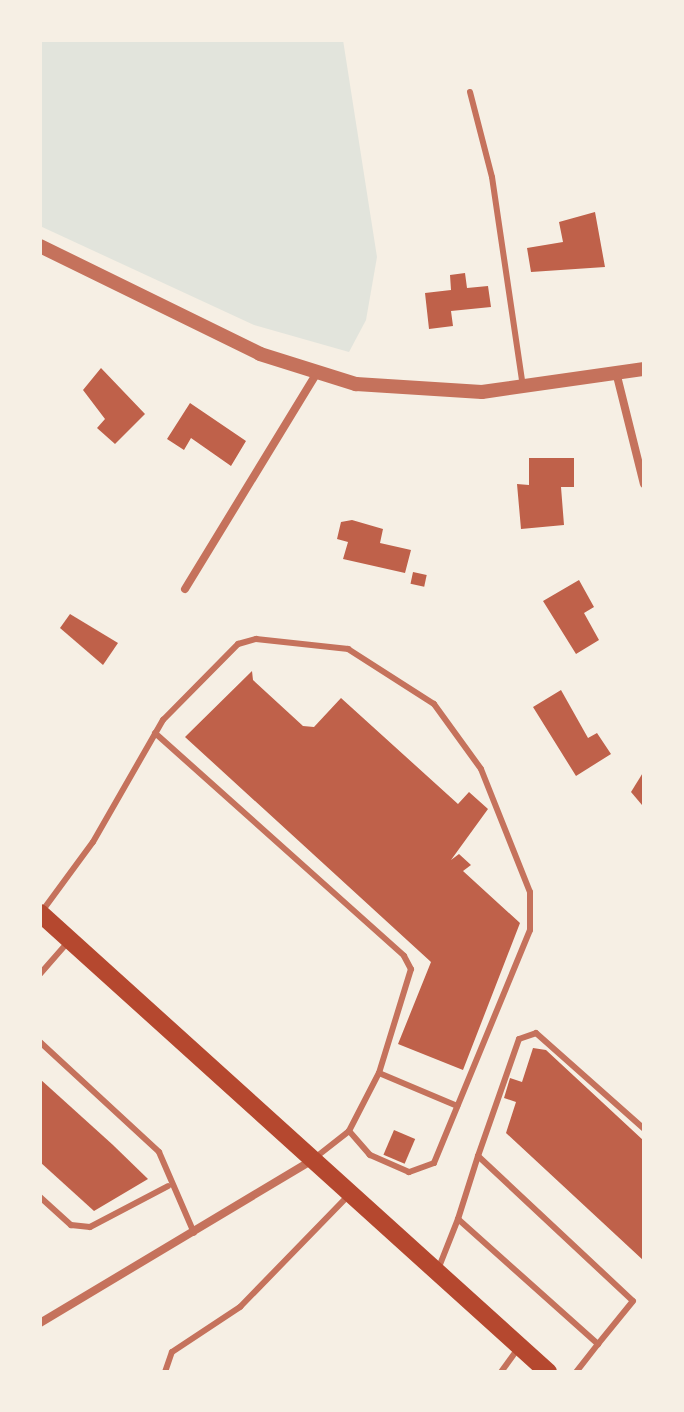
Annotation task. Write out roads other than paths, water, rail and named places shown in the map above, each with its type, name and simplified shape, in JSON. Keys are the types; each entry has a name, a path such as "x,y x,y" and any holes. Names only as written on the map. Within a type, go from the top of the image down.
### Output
{"main road":[{"path":"40,913 350,1194 439,1267 548,1372"}],"street":[{"path":"40,246 316,374 433,392 523,387 617,376 644,369"},
{"path":"185,589 316,374"},
{"path":"617,376 644,484"},
{"path":"40,1323 194,1233 312,1159"}],"lane":[{"path":"470,92 492,177 523,387"},
{"path":"40,913 155,733 238,644 256,639 348,649 434,704 481,769 530,892 530,930 434,1163 422,1171 370,1155 349,1131"},
{"path":"155,733 411,969 379,1073 349,1131 312,1159"},
{"path":"40,974 71,939"},
{"path":"439,1267 519,1039 536,1033 644,1129"},
{"path":"40,1042 159,1152 168,1186 194,1233"},
{"path":"379,1073 457,1106"},
{"path":"478,1156 633,1301"},
{"path":"40,1197 71,1225 90,1227 168,1186"},
{"path":"165,1372 172,1352 240,1307 350,1194"},
{"path":"458,1219 598,1344"},
{"path":"576,1372 633,1301 644,1299"},
{"path":"501,1372 521,1346"}]}
